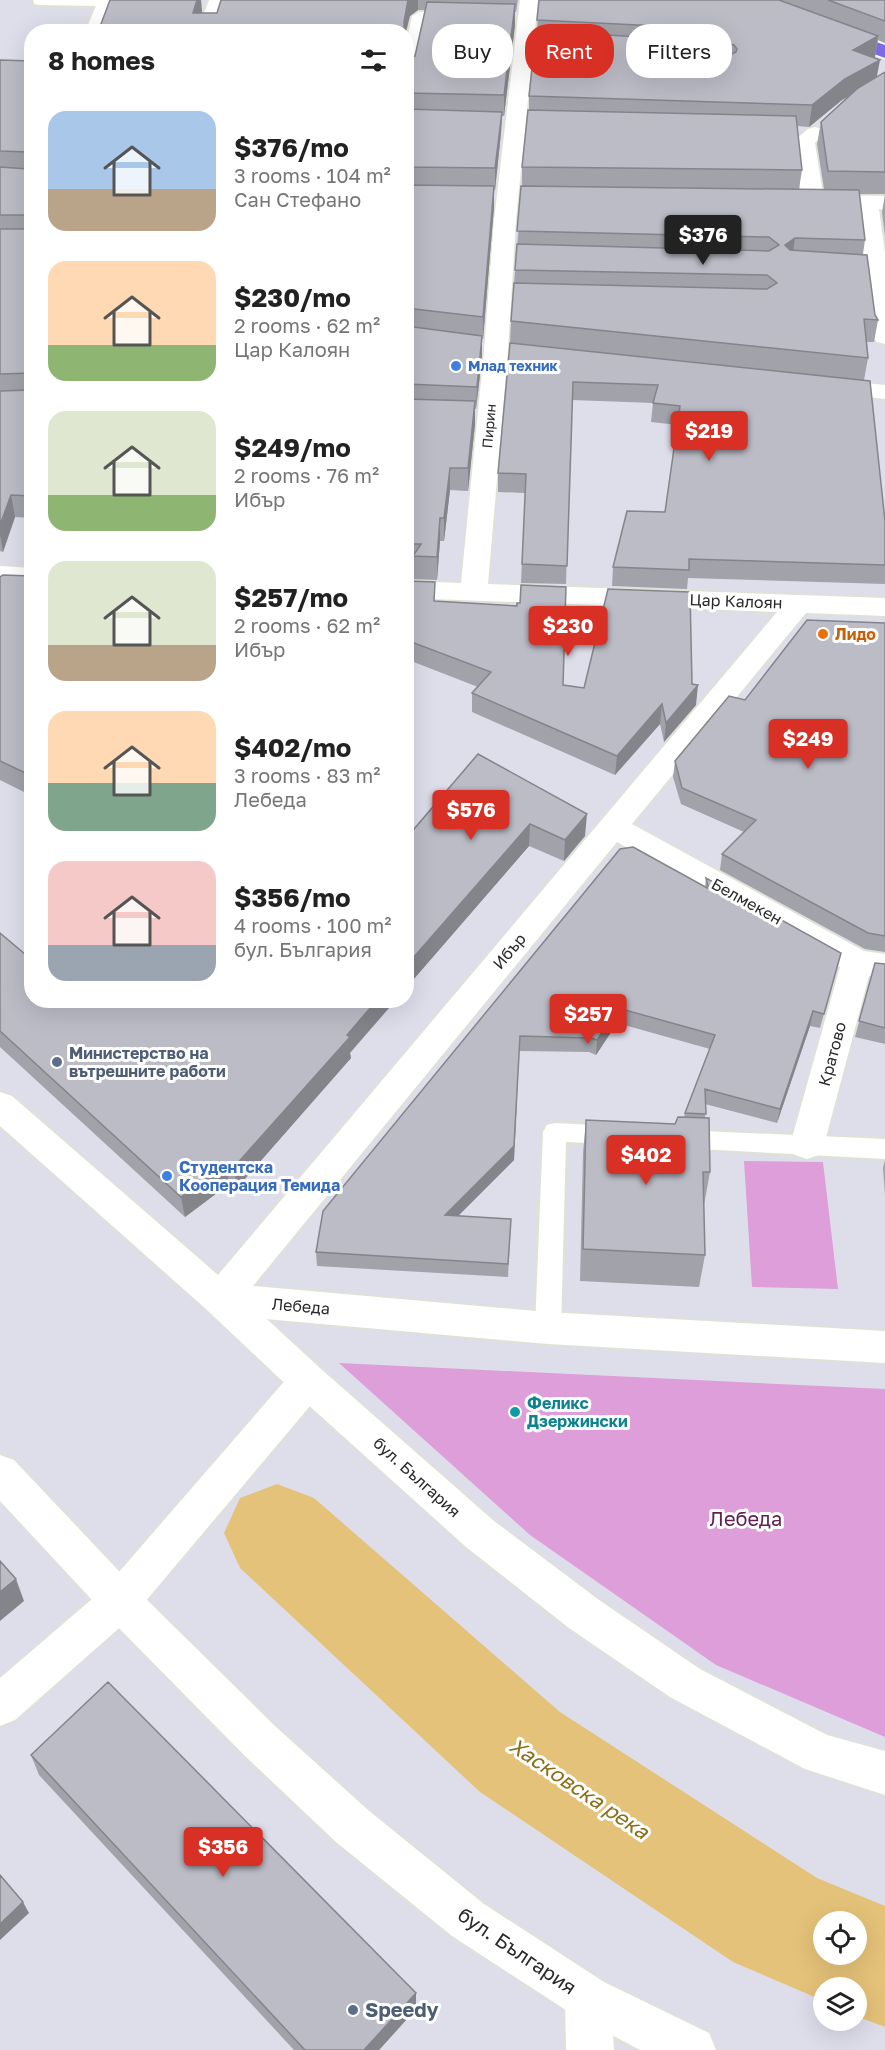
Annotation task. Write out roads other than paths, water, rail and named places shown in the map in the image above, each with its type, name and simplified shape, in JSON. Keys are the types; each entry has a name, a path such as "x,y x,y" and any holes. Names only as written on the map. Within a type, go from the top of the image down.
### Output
{"main road":[{"path":"817,27 885,52"}],"street":[{"path":"209,24 213,4"},
{"path":"514,135 530,46 523,13"},
{"path":"493,124 514,135 538,126"},
{"path":"813,201 804,141 819,129"},
{"name":"Пирин","path":"474,591 484,417 505,299 508,260 508,200 514,135"},
{"path":"486,199 532,200"},
{"path":"790,201 876,203 866,269 885,337"},
{"path":"802,384 885,392"},
{"name":"Цар Калоян","path":"414,589 885,607"},
{"name":"Ибър","path":"220,1299 798,604"},
{"name":"Белмекен","path":"612,826 871,964"},
{"name":"Кратово","path":"807,1145 871,964"},
{"name":"бул. България","path":"0,1106 220,1299 308,1381 480,1534 585,1614 675,1676 820,1754 885,1773"},
{"name":"Лебеда","path":"220,1299 548,1328 885,1347"},
{"path":"0,1705 120,1601 308,1381"},
{"name":"бул. България","path":"0,1473 120,1601 260,1741 352,1826 468,1920 588,1998 692,2050"},
{"path":"588,1998 590,2050"}],"lane":[{"path":"39,1 148,3"},
{"path":"94,24 104,2"},
{"path":"414,41 420,15 467,17"},
{"path":"793,132 819,129"},
{"path":"548,1328 555,1132 885,1149"}],"waterway":[{"name":"Хасковска река","path":"277,1533 520,1752 775,1920 813,1936"},
{"name":"Хасковска река","path":"867,1959 885,1967"}],"place":[{"name":"Млад техник","path":"456,366"},
{"name":"Лидо","path":"823,634"},
{"name":"Министерство на вътрешните работи","path":"57,1062"},
{"name":"Студентска Кооперация Темида","path":"167,1176"},
{"name":"Феликс Дзержински","path":"515,1412"},
{"name":"Speedy","path":"353,2010"}]}
